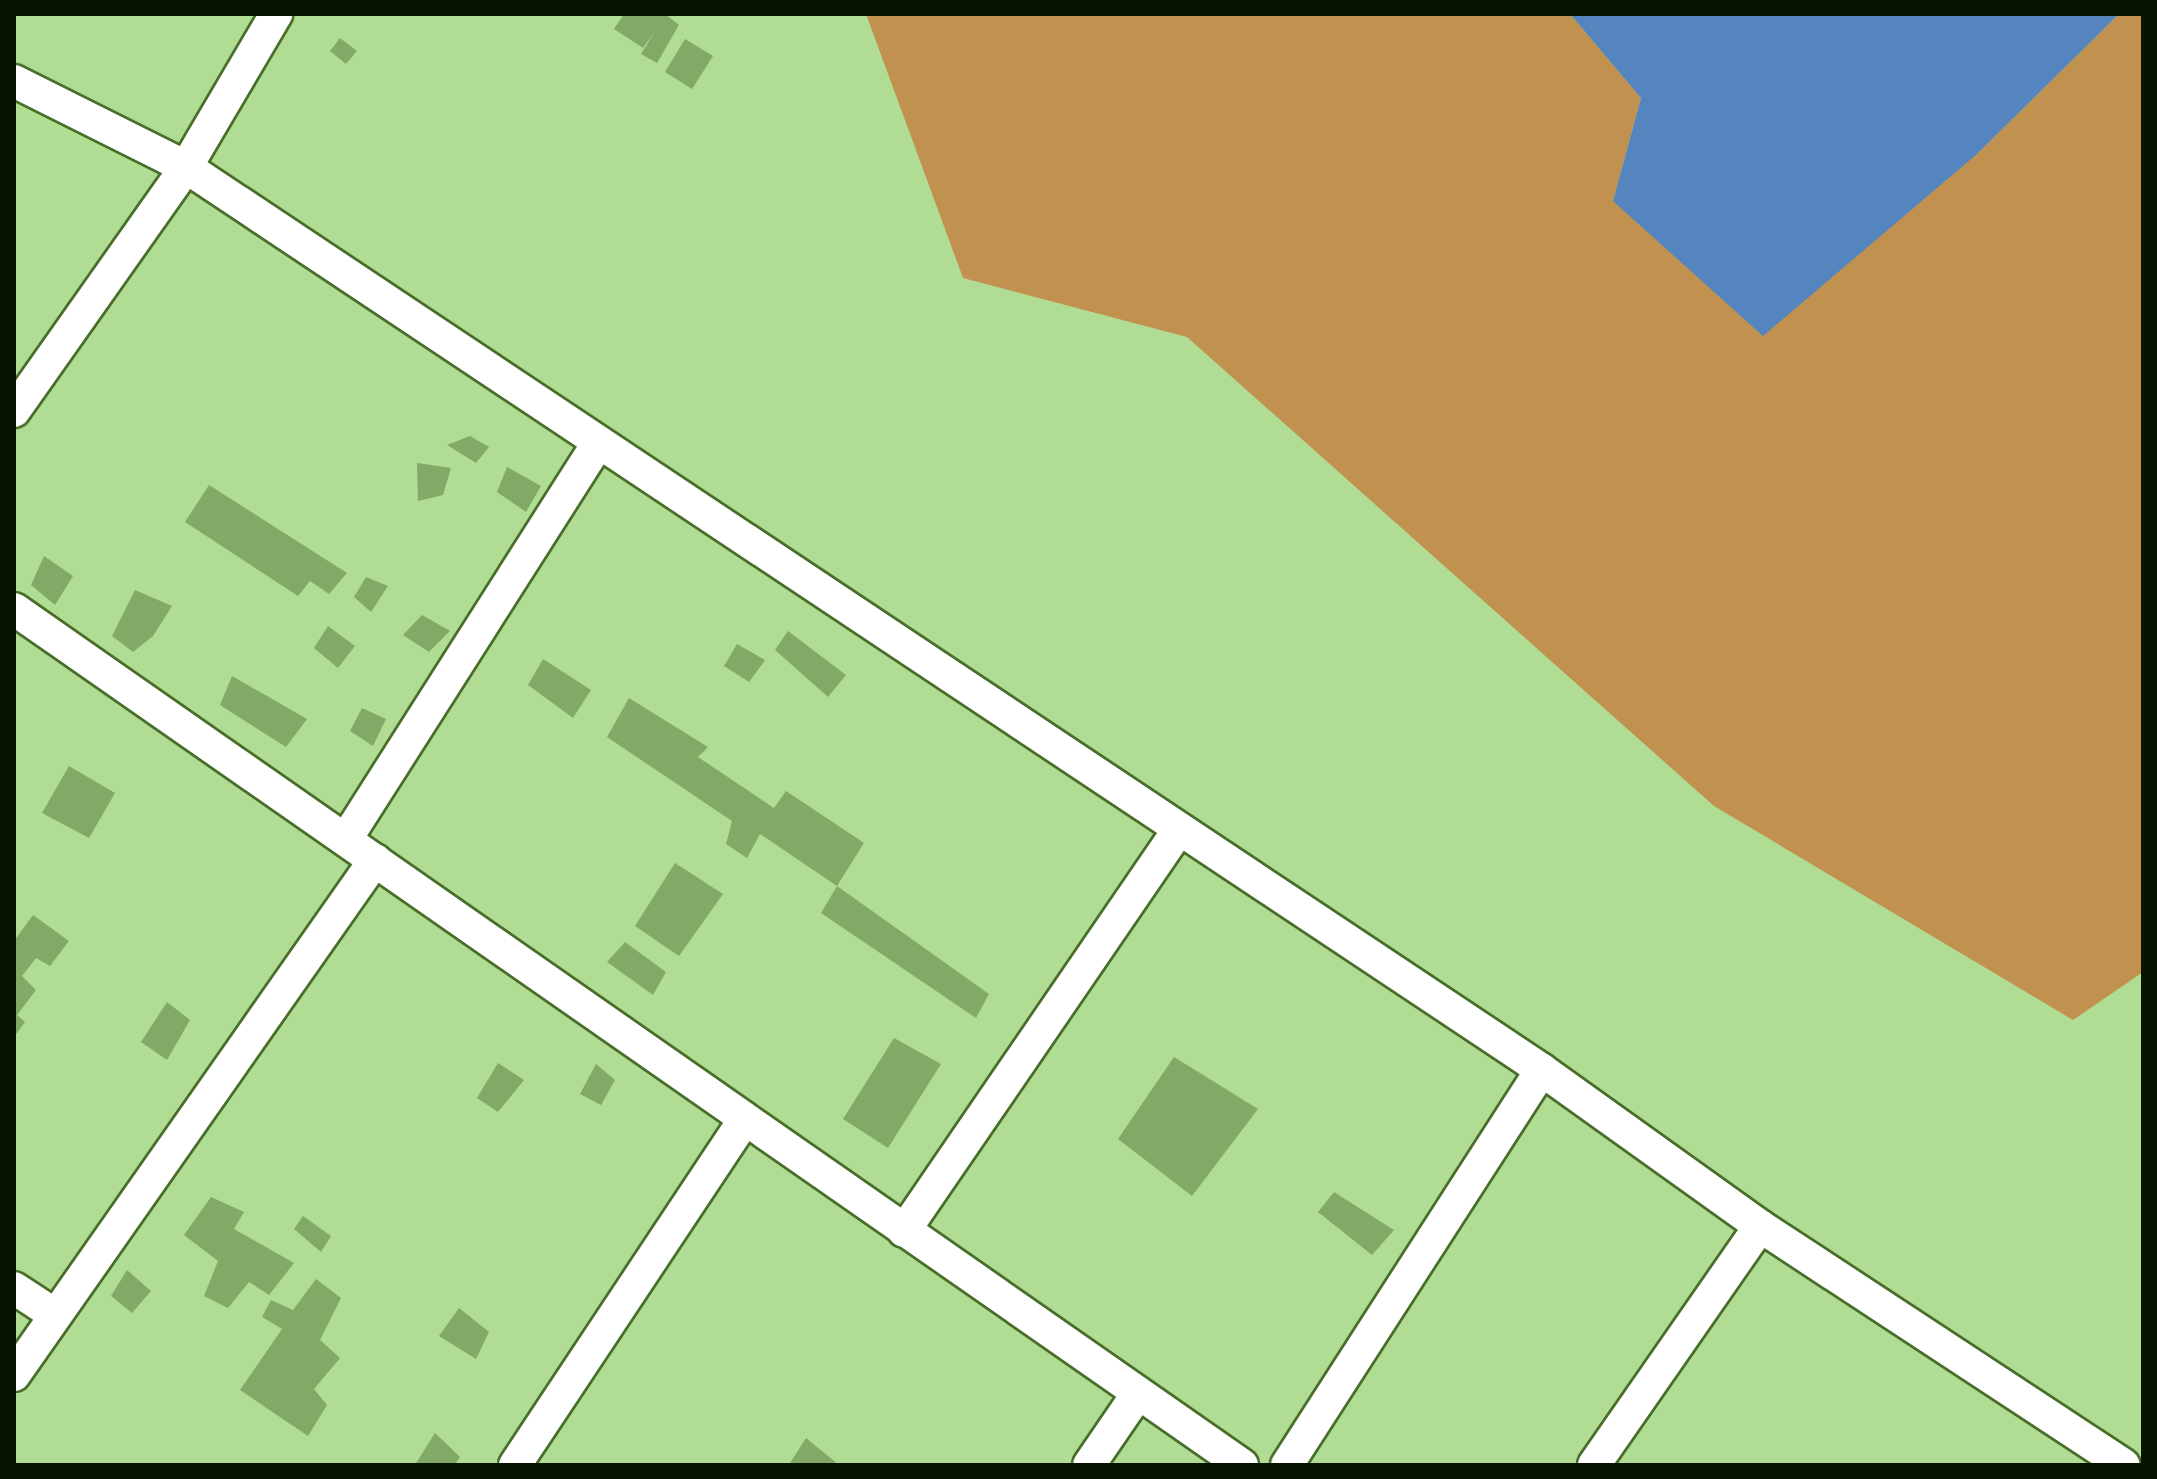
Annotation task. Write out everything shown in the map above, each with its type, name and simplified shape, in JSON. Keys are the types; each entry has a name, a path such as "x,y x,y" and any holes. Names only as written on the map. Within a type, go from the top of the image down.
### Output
{"street":[{"path":"14,411 186,167 276,14"},
{"path":"14,81 186,167 1178,831 1542,1070 1760,1226 2124,1465"},
{"path":"346,839 598,443"},
{"path":"14,609 1137,1395 1242,1465"},
{"path":"904,1231 1178,831"},
{"path":"14,1375 375,860"},
{"path":"1287,1465 1542,1070"},
{"path":"515,1465 745,1119"},
{"path":"1594,1465 1760,1226"},
{"path":"14,1288 55,1315"},
{"path":"1089,1465 1137,1395"}],"shaded area":[{"path":"866,14 1570,14 1641,98 1613,201 1977,154 2119,14 2143,14 2143,972 2073,1020 1714,806 1187,337 963,278"}],"water":[{"path":"1570,14 2119,14 1977,154 1763,336 1613,201 1641,98"}],"building":[{"path":"624,14 665,14 679,25 657,63 641,54 655,31 643,48 614,29"},
{"path":"340,38 357,51 346,64 330,51"},
{"path":"685,39 713,56 692,89 665,72"},
{"path":"470,436 489,447 476,463 447,445"},
{"path":"417,463 451,468 443,495 418,501"},
{"path":"507,467 541,486 526,512 497,492"},
{"path":"209,485 347,573 329,594 310,581 298,596 185,522"},
{"path":"44,556 73,576 55,605 31,585"},
{"path":"366,577 388,586 371,612 354,597"},
{"path":"135,590 172,606 153,636 133,652 112,636"},
{"path":"422,615 450,631 429,652 403,635"},
{"path":"328,626 355,646 338,668 314,648"},
{"path":"788,631 846,675 828,697 775,650"},
{"path":"737,644 765,660 749,682 724,666"},
{"path":"543,659 591,690 573,718 528,685"},
{"path":"232,676 307,719 286,747 220,705"},
{"path":"629,698 708,747 698,757 774,808 786,791 864,843 837,886 760,834 747,858 726,844 732,821 607,737"},
{"path":"362,708 386,719 373,746 350,731"},
{"path":"69,766 115,793 89,838 42,813"},
{"path":"675,863 723,894 679,956 635,926"},
{"path":"837,886 989,994 976,1018 821,913"},
{"path":"33,915 69,941 50,966 36,958 22,976 36,990 17,1015 25,1022 14,1037 14,941"},
{"path":"625,942 666,972 653,995 607,962"},
{"path":"167,1002 190,1020 167,1060 141,1042"},
{"path":"894,1038 941,1064 888,1148 843,1119"},
{"path":"1174,1057 1258,1109 1192,1196 1118,1139"},
{"path":"498,1063 524,1080 498,1112 477,1098"},
{"path":"596,1064 615,1080 601,1105 580,1094"},
{"path":"1334,1192 1394,1230 1372,1255 1318,1212"},
{"path":"211,1197 244,1212 234,1229 294,1263 269,1295 249,1282 228,1308 204,1296 218,1261 184,1235"},
{"path":"303,1216 331,1236 321,1252 294,1229"},
{"path":"127,1270 151,1291 132,1313 111,1296"},
{"path":"316,1279 341,1298 320,1340 340,1358 314,1389 327,1405 308,1436 240,1390 282,1329 262,1317 271,1300 293,1310"},
{"path":"459,1308 489,1332 476,1359 439,1336"},
{"path":"435,1433 460,1457 455,1465 415,1465"},
{"path":"806,1438 839,1465 790,1463"}]}
